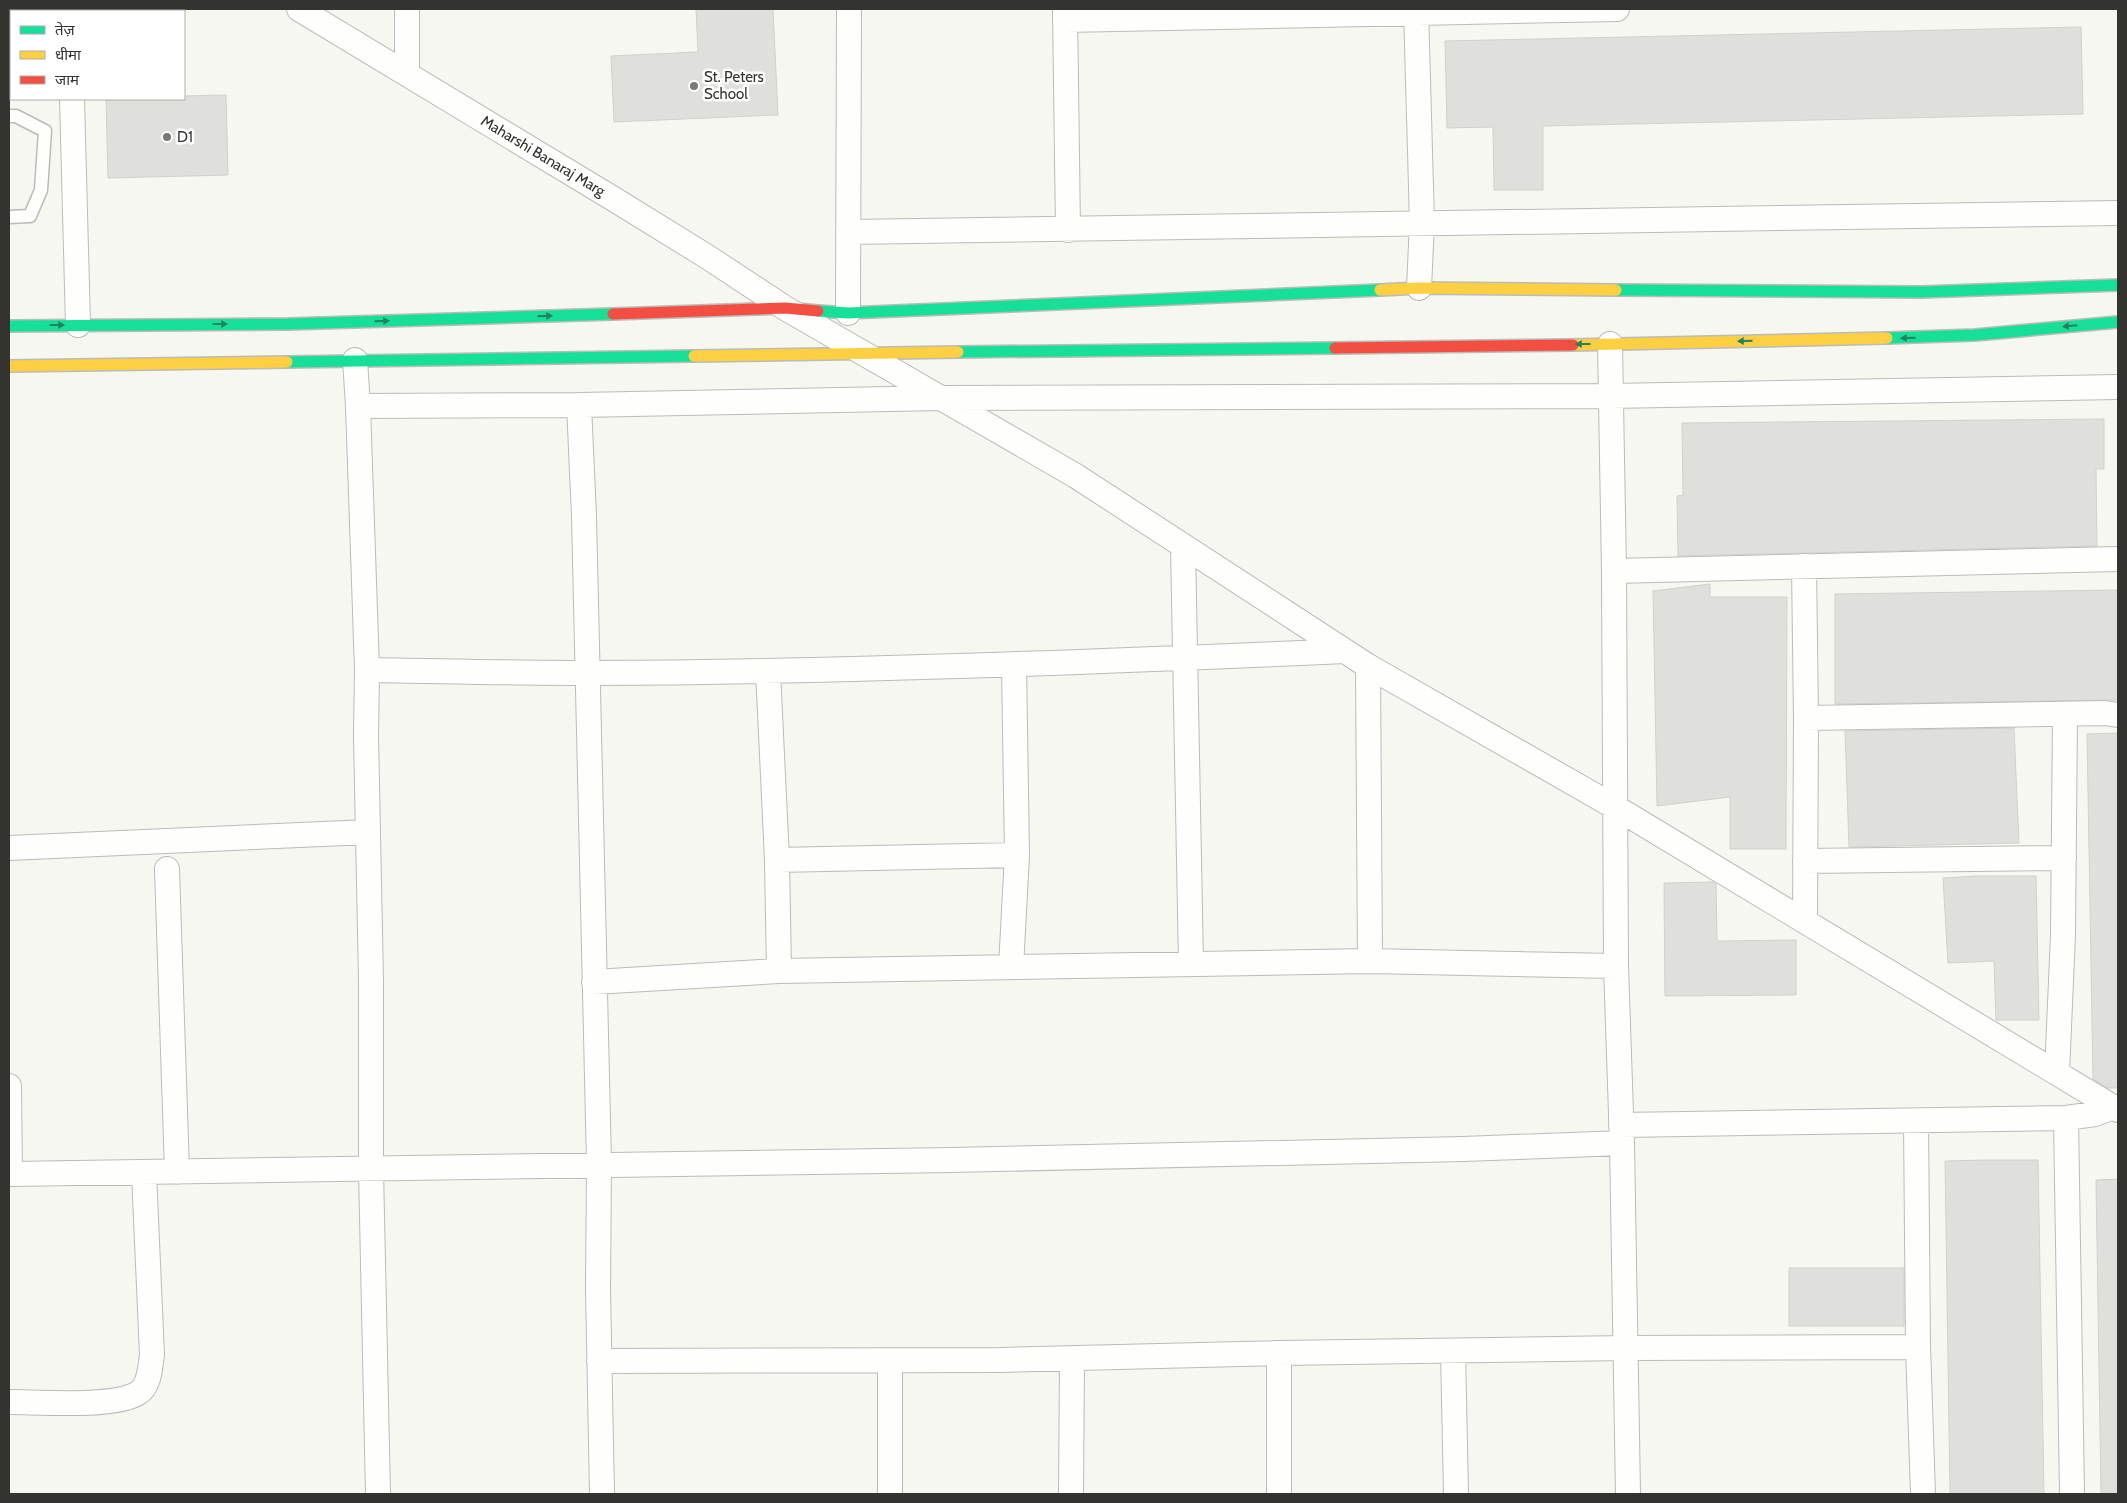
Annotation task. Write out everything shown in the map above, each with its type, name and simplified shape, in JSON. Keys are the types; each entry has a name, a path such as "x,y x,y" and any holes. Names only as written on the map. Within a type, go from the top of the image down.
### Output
{"street":[{"name":"Maharshi Banaraj Marg","path":"299,9 706,256 785,308 1076,476 1368,666 1615,806 2116,1108"},
{"path":"407,9 407,74"},
{"path":"848,313 849,9"},
{"path":"1068,230 1065,14 1617,9"},
{"path":"1416,10 1422,223 1419,288"},
{"path":"72,100 78,325"},
{"path":"848,232 2118,213"},
{"path":"9,326 288,324 785,308 848,313 1419,288 1922,292 2118,285"},
{"path":"9,366 355,360 575,359 863,352 1610,344 1933,337 2118,322"},
{"path":"1610,344 1614,571 1616,966 1622,1134 1628,1494"},
{"path":"355,360 367,670 371,980 371,1170 378,1494"},
{"path":"358,406 579,405 942,398 1610,396 2118,388"},
{"path":"579,405 584,516 599,1164 599,1361 602,1494"},
{"path":"1183,546 1191,964"},
{"path":"1614,571 2118,559"},
{"path":"1804,566 1806,718 1805,919"},
{"path":"367,670 587,673 768,671 1014,665 1345,651"},
{"path":"1011,968 1017,855 1014,665"},
{"path":"1368,666 1370,961"},
{"path":"768,671 777,860 779,972"},
{"path":"2057,1073 2062,996 2065,715"},
{"path":"1806,718 2118,715"},
{"path":"9,848 368,832"},
{"path":"777,860 1017,855"},
{"path":"1805,861 2064,858"},
{"path":"167,869 177,1172"},
{"path":"594,982 779,972 1370,961 1616,966"},
{"path":"9,1086 10,1174 371,1170 599,1164 942,1160 1453,1150 1622,1134 2066,1118 2095,1114 2116,1108"},
{"path":"2066,1118 2072,1494"},
{"path":"1916,1122 1918,1346 1922,1494"},
{"path":"9,1402 120,1400 139,1393 148,1379 152,1355 144,1173"},
{"path":"599,1361 890,1361 1453,1350 1918,1346"},
{"path":"1453,1350 1456,1494"},
{"path":"1279,1353 1279,1494"},
{"path":"1071,1494 1072,1358"},
{"path":"890,1361 890,1494"}],"lane":[{"path":"9,116 16,116 45,131 41,190 30,216 9,217"}],"building":[{"name":"St. Peters School","path":"696,9 773,9 778,115 614,122 611,56 698,52"},
{"path":"2081,27 2083,114 1543,126 1543,190 1494,190 1493,127 1447,128 1445,41"},
{"name":"D1","path":"226,95 228,175 108,178 106,100 185,100 185,96"},
{"path":"2104,419 2104,469 2096,469 2097,546 1678,556 1677,496 1683,495 1682,423"},
{"path":"1710,584 1710,597 1787,597 1786,849 1730,849 1730,797 1657,806 1653,591"},
{"path":"2118,590 2118,700 1835,704 1835,594"},
{"path":"2014,728 2019,843 1849,847 1845,731"},
{"path":"2118,733 2118,1088 2108,1088 2093,1079 2087,734"},
{"path":"2036,876 2039,1020 1996,1020 1994,961 1948,963 1943,878"},
{"path":"1713,882 1716,884 1717,941 1796,940 1796,995 1665,996 1664,883"},
{"path":"2038,1160 2044,1494 1950,1494 1945,1161"},
{"path":"2118,1179 2118,1494 2101,1494 2096,1180"},
{"path":"1789,1268 1904,1268 1904,1326 1789,1326"}],"traffic: fast":[{"path":"1616,290 1922,292 2118,285"},
{"path":"818,311 848,313 1380,290"},
{"path":"9,326 288,324 613,314"},
{"path":"1887,338 1975,335 2118,322"},
{"path":"958,352 1335,348"},
{"path":"287,362 694,356"}],"traffic: slow":[{"path":"1380,290 1419,288 1616,290"},
{"path":"1573,345 1887,338"},
{"path":"694,356 958,352"},
{"path":"9,366 287,362"}],"traffic: jam":[{"path":"613,314 785,308 818,311"},
{"path":"1335,348 1573,345"}],"place":[{"name":"St. Peters School","path":"694,86"},
{"name":"D1","path":"167,137"}]}
